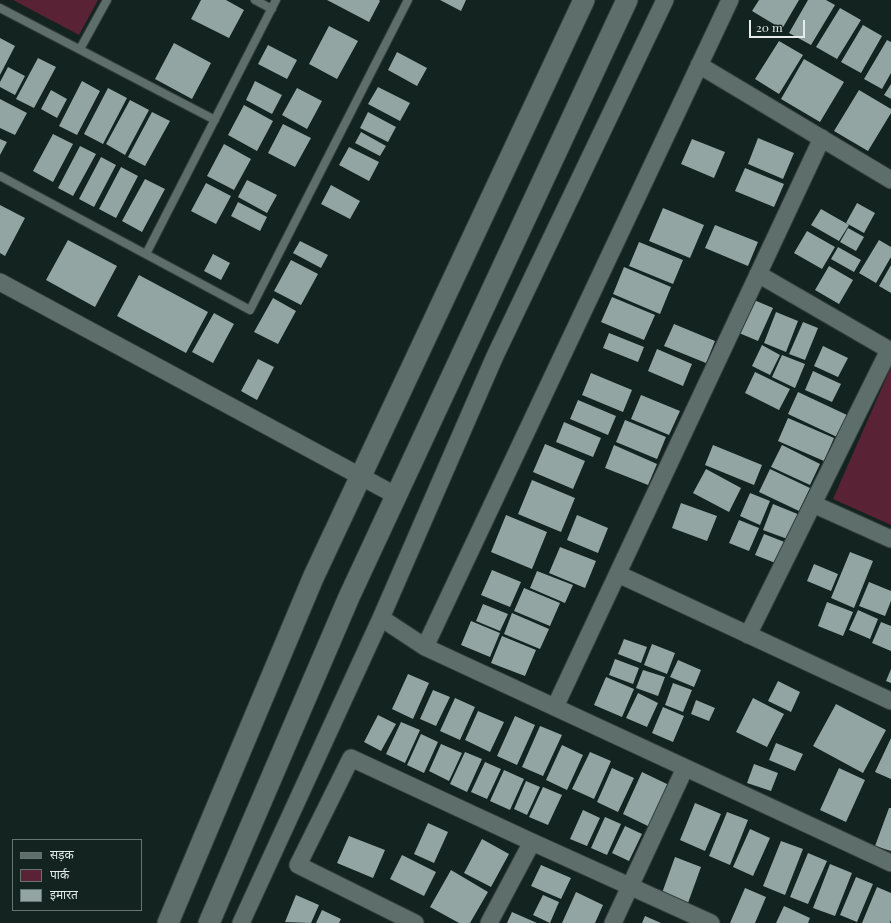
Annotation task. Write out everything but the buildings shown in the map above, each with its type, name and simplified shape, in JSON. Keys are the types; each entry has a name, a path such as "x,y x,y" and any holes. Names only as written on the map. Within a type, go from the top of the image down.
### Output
{"street":[{"path":"168,923 313,578 584,0"},
{"path":"209,923 349,597 627,0"},
{"path":"241,923 381,618 495,356 665,0"},
{"path":"425,647 730,0"},
{"path":"699,65 891,180"},
{"path":"555,707 822,138"},
{"path":"748,635 890,351 758,274"},
{"path":"0,282 397,496"},
{"path":"813,504 891,539"},
{"path":"618,574 891,701"},
{"path":"381,618 425,647 891,863"},
{"path":"415,923 298,864 352,758 711,923"},
{"path":"612,923 685,768"},
{"path":"489,923 532,842"}],"lane":[{"path":"80,49 107,0"},
{"path":"255,0 272,9"},
{"path":"146,254 276,0"},
{"path":"0,176 250,310 408,0"},
{"path":"0,8 215,120"}],"green space":[{"path":"13,0 98,0 79,35"},
{"path":"891,367 891,525 833,499"}]}
